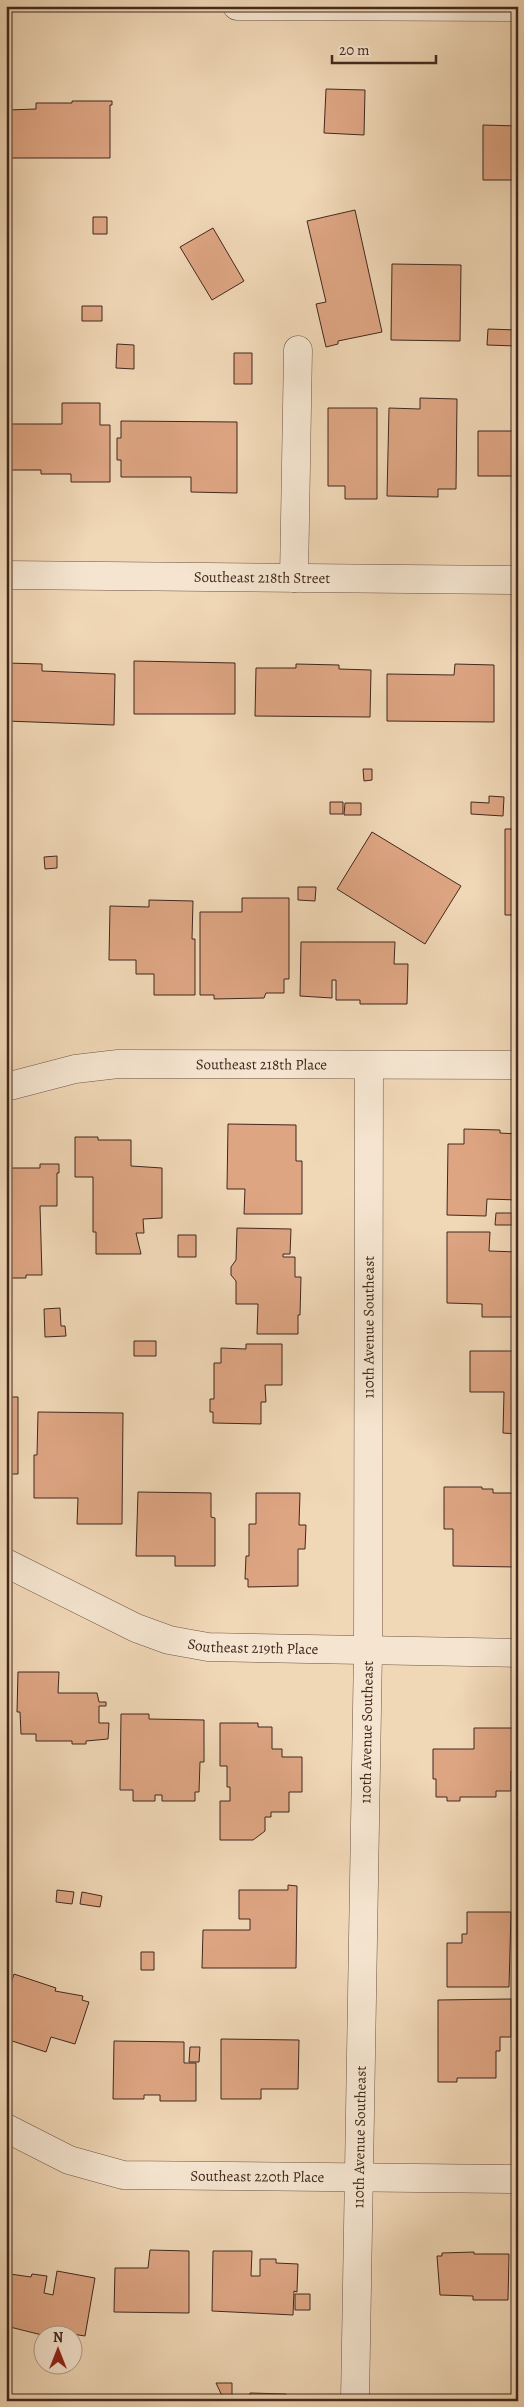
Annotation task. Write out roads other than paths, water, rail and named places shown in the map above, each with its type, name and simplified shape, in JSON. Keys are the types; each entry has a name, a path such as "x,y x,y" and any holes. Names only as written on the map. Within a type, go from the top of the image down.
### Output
{"street":[{"path":"237,6 518,7"},
{"path":"294,578 298,350"},
{"name":"Southeast 218th Street","path":"6,575 518,580"},
{"name":"Southeast 218th Place","path":"6,1087 75,1069 118,1064 518,1065"},
{"name":"110th Avenue Southeast","path":"356,2401 358,2177 368,1651 368,1065"},
{"name":"Southeast 219th Place","path":"6,1562 136,1628 169,1640 208,1647 518,1653"},
{"name":"Southeast 220th Place","path":"6,2128 69,2160 123,2175 518,2179"}]}
